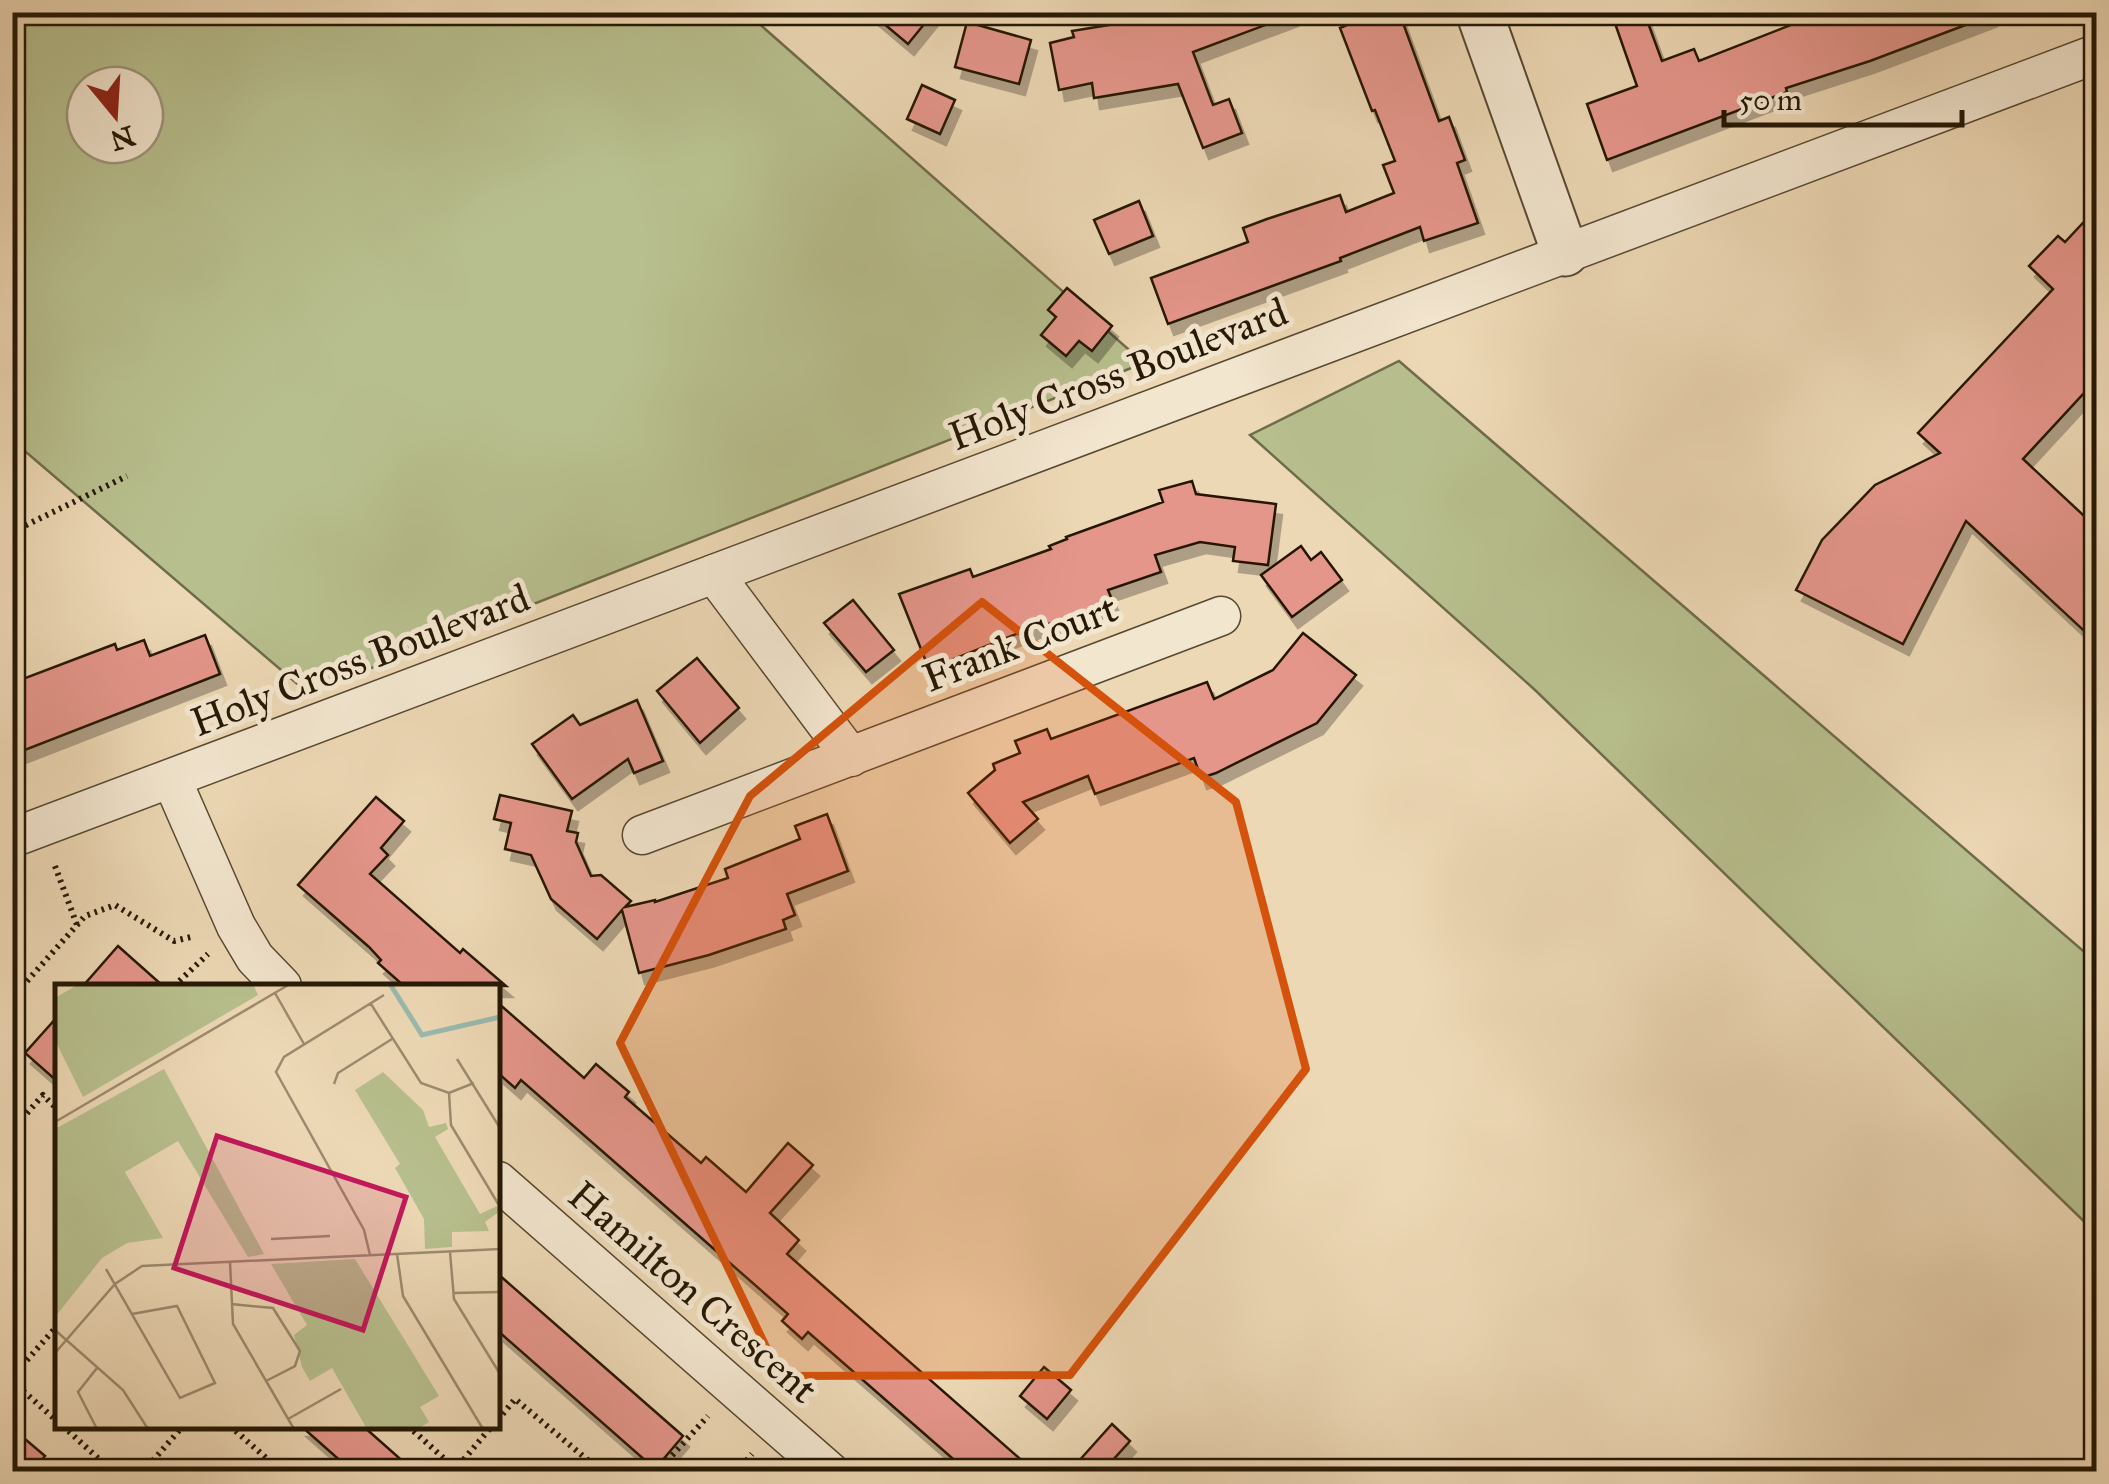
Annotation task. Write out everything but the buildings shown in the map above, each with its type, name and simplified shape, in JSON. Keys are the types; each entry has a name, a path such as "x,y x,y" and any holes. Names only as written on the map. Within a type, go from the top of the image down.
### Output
{"street":[{"path":"1479,12 1565,253"},
{"name":"Holy Cross Boulevard","path":"12,838 2096,54"},
{"path":"714,574 851,757"},
{"name":"Frank Court","path":"642,835 1221,616"},
{"path":"172,780 236,926 255,958 280,984"},
{"name":"Hamilton Crescent","path":"500,1183 830,1472"}],"path":[{"path":"12,532 127,476"},
{"path":"55,866 77,926"},
{"path":"12,998 85,916 115,904 174,940 195,936"},
{"path":"176,984 208,954"},
{"path":"12,1130 44,1096 55,1107"},
{"path":"55,1329 12,1379 55,1419"},
{"path":"500,1418 515,1399 602,1472"},
{"path":"657,1472 708,1416"},
{"path":"66,1429 113,1472"},
{"path":"143,1472 180,1429"},
{"path":"233,1429 282,1472"},
{"path":"411,1429 456,1471 490,1429"},
{"path":"737,1472 752,1454"}],"highlighted area":[{"path":"982,602 1236,802 1306,1069 1070,1375 780,1376 620,1043 750,796"}],"green space":[{"path":"13,13 747,13 1144,363 308,693 13,441"},
{"path":"1399,361 2096,962 2096,1233 1535,690 1250,435"}]}
